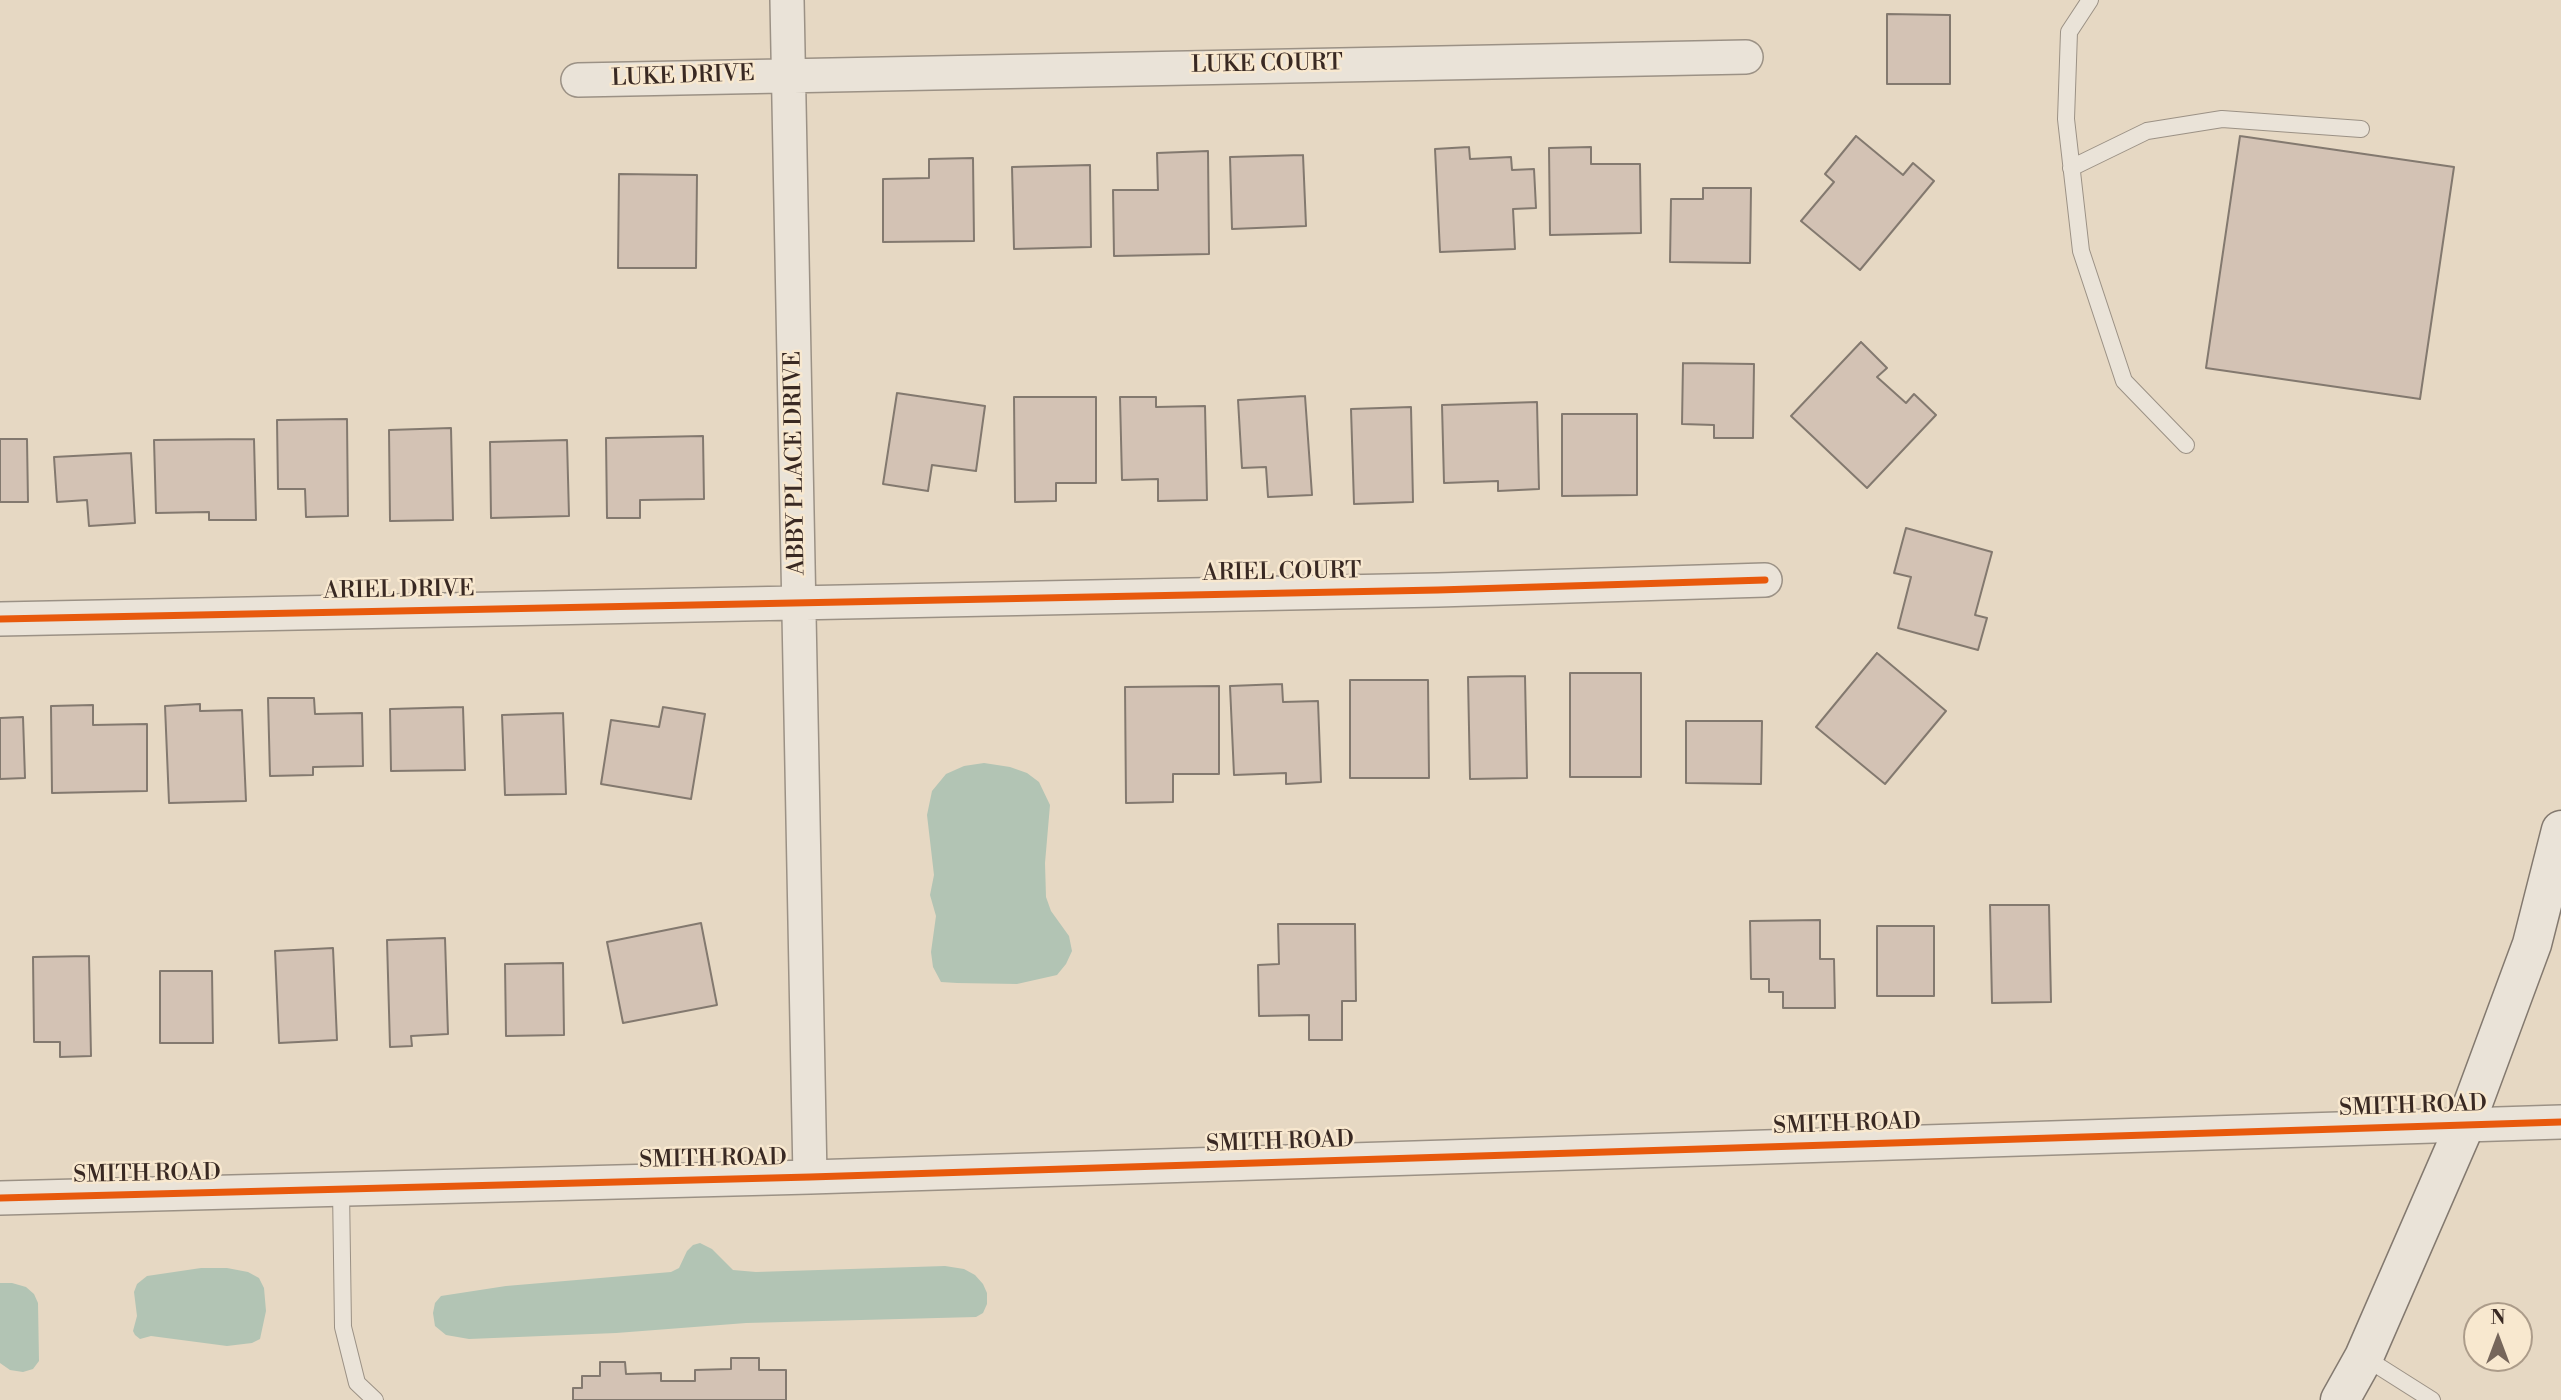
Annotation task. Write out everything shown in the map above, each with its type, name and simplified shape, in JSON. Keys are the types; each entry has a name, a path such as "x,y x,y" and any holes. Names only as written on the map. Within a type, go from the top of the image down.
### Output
{"main road":[{"path":"2340,1400 2364,1357 2465,1125 2532,944 2561,830"}],"street":[{"name":"ABBY PLACE DRIVE","path":"787,0 810,1177"},
{"name":"LUKE COURT","path":"788,74 1746,57"},
{"name":"LUKE DRIVE","path":"578,80 788,74"},
{"name":"ARIEL COURT","path":"799,602 1424,590 1765,580"},
{"name":"ARIEL DRIVE","path":"0,619 799,602"},
{"name":"SMITH ROAD","path":"0,1198 810,1177 2561,1122"}],"lane":[{"path":"2090,0 2069,32 2066,119 2081,251 2124,381 2186,445"},
{"path":"2071,168 2147,131 2222,119 2361,129"},
{"path":"341,1189 343,1327 357,1383 375,1400"},
{"path":"2364,1357 2432,1400"}],"shaded area":[{"path":"984,763 1027,773 1039,782 1050,805 1045,863 1046,897 1051,911 1069,936 1072,951 1057,975 1017,984 941,982 933,967 931,952 936,916 930,895 934,875 927,815 932,791 946,774 964,766"},
{"path":"700,1243 712,1249 733,1270 756,1272 945,1266 964,1269 975,1275 983,1284 987,1293 987,1304 983,1313 976,1317 746,1323 616,1333 469,1339 446,1335 435,1326 435,1303 441,1296 506,1286 671,1272 679,1268 693,1245"},
{"path":"201,1268 227,1268 248,1272 259,1278 264,1288 266,1311 260,1339 252,1343 227,1346 151,1336 140,1339 135,1335 133,1331 137,1316 134,1292 137,1284 147,1276"},
{"path":"0,1283 26,1287 34,1294 38,1303 39,1361 33,1369 23,1372 10,1370 0,1363"}],"building":[{"path":"1887,14 1950,15 1950,84 1887,84"},
{"path":"1856,136 1903,175 1913,163 1934,181 1860,270 1801,221 1834,182 1825,174"},
{"path":"2240,136 2454,167 2420,399 2206,368"},
{"path":"1469,147 1470,159 1511,157 1512,170 1534,169 1536,208 1513,209 1515,249 1440,252 1435,149"},
{"path":"1591,147 1591,164 1640,164 1641,233 1550,235 1549,148"},
{"path":"1208,151 1209,254 1114,256 1113,190 1158,190 1157,153"},
{"path":"1303,155 1306,226 1232,229 1230,157"},
{"path":"973,158 974,241 883,242 883,179 929,178 929,159"},
{"path":"1090,165 1091,247 1014,249 1012,167"},
{"path":"619,174 697,175 696,268 618,268"},
{"path":"1703,188 1751,188 1750,263 1670,262 1671,199 1703,199"},
{"path":"1861,342 1887,368 1877,377 1906,403 1914,394 1936,415 1867,488 1791,416"},
{"path":"1683,363 1754,364 1753,438 1714,438 1714,425 1682,424"},
{"path":"897,393 985,406 976,471 932,465 928,491 883,484"},
{"path":"1305,396 1312,495 1268,497 1266,467 1242,468 1238,400"},
{"path":"1014,397 1096,397 1096,483 1056,483 1056,501 1015,502"},
{"path":"1120,397 1156,397 1156,407 1205,406 1207,500 1158,501 1158,479 1122,480"},
{"path":"1537,402 1539,489 1498,491 1498,481 1444,483 1442,405"},
{"path":"1411,407 1413,502 1354,504 1351,409"},
{"path":"1562,414 1637,414 1637,495 1562,496"},
{"path":"347,419 348,516 306,517 305,489 278,489 277,420"},
{"path":"451,428 453,520 390,521 389,430"},
{"path":"703,436 704,499 640,500 640,518 607,518 606,438"},
{"path":"0,439 27,439 28,502 0,502"},
{"path":"254,439 256,520 209,520 209,512 156,513 154,440"},
{"path":"567,440 569,516 491,518 490,442"},
{"path":"131,453 135,523 89,526 87,500 57,502 54,457"},
{"path":"1906,528 1992,552 1975,615 1987,618 1978,650 1898,628 1911,577 1894,573"},
{"path":"1877,653 1946,711 1885,784 1816,727"},
{"path":"1570,673 1641,673 1641,777 1570,777"},
{"path":"1525,676 1527,778 1470,779 1468,677"},
{"path":"1350,680 1428,680 1429,778 1350,778"},
{"path":"1282,684 1283,702 1318,701 1321,782 1286,784 1286,773 1234,775 1230,686"},
{"path":"1219,686 1219,774 1173,774 1173,802 1126,803 1125,687"},
{"path":"268,698 314,698 315,714 362,713 363,766 313,767 313,775 270,776"},
{"path":"200,704 200,711 242,710 246,801 169,803 165,706"},
{"path":"93,705 93,725 147,724 147,791 52,793 51,706"},
{"path":"463,707 465,770 391,771 390,709"},
{"path":"663,707 705,714 691,799 601,784 611,720 659,727"},
{"path":"563,713 566,794 505,795 502,715"},
{"path":"23,717 25,778 0,779 0,718"},
{"path":"1686,721 1762,721 1761,784 1686,783"},
{"path":"1990,905 2049,905 2051,1002 1992,1003"},
{"path":"1820,920 1820,959 1834,959 1835,1008 1783,1008 1783,992 1769,992 1769,979 1751,979 1750,921"},
{"path":"701,923 717,1005 623,1023 607,942"},
{"path":"1278,924 1355,924 1356,1001 1342,1001 1342,1040 1309,1040 1309,1015 1259,1016 1258,965 1279,964"},
{"path":"1877,926 1934,926 1934,996 1877,996"},
{"path":"445,938 448,1034 411,1036 412,1046 390,1047 387,940"},
{"path":"333,948 337,1040 279,1043 275,951"},
{"path":"89,956 91,1056 60,1057 60,1042 34,1042 33,957"},
{"path":"563,963 564,1035 506,1036 505,964"},
{"path":"160,971 212,971 213,1043 160,1043"},
{"path":"731,1358 759,1358 759,1370 786,1370 786,1400 573,1400 573,1388 582,1388 582,1376 600,1376 600,1362 625,1362 626,1374 661,1373 661,1381 695,1381 695,1370 731,1369"}],"cycle path":[{"path":"0,619 1438,590 1765,580"},
{"path":"0,1198 810,1177 2561,1122"}]}
